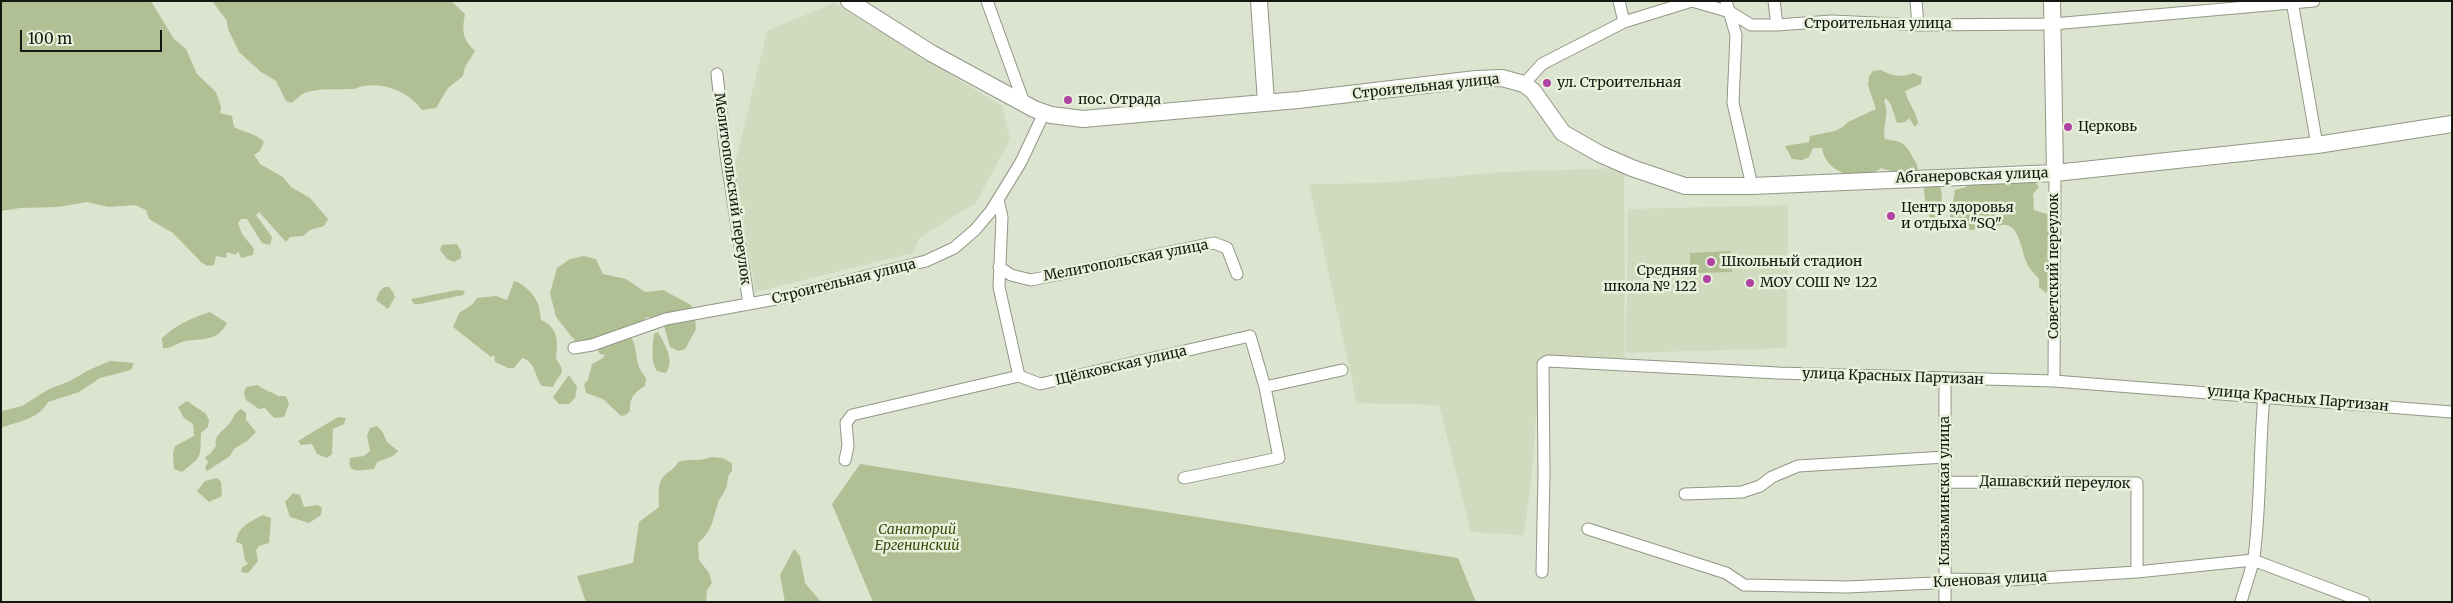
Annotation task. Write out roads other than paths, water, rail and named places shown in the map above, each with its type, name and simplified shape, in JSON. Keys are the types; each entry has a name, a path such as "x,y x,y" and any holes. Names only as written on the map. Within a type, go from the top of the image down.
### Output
{"street":[{"name":"Строительная улица","path":"849,1 931,53 1024,103 1044,113 1083,118 1298,100 1476,79 1502,78 1524,84 1542,64 1624,22 1692,1 1728,7 1751,25 1832,21 1918,25 2052,24 2314,1"},
{"path":"987,1 1024,103"},
{"path":"1259,1 1266,102"},
{"path":"1619,1 1624,22"},
{"path":"1774,1 1777,25"},
{"path":"1916,1 1918,25"},
{"name":"Советский переулок","path":"2052,1 2055,173 2054,381"},
{"path":"2292,3 2317,144"},
{"path":"1728,7 1736,35 1733,104 1752,186"},
{"name":"Мелитопольский переулок","path":"717,74 726,155 749,304"},
{"name":"Абганеровская улица","path":"1524,84 1563,133 1600,154 1632,168 1685,186 1752,186 2055,173 2317,144 2452,124"},
{"name":"Строительная улица","path":"574,348 592,346 666,319 809,291 926,261 954,248 975,230 998,200 1021,162 1044,113"},
{"path":"845,460 848,446 846,423 852,415 1019,376 998,287 1002,217 998,200"},
{"name":"Мелитопольская улица","path":"1000,267 1011,275 1031,280 1214,243 1227,248 1237,274"},
{"name":"Щёлковская улица","path":"1019,376 1040,384 1250,336 1265,388"},
{"name":"улица Красных Партизан","path":"1542,572 1544,474 1542,384 1543,364 1548,361 1945,380 2054,381 2452,412"},
{"path":"1184,478 1279,458 1265,388 1342,370"},
{"name":"Клязьминская улица","path":"1945,380 1945,602"},
{"path":"2241,602 2253,560 2259,503 2259,465 2264,396"},
{"path":"1685,494 1742,492 1760,486 1772,477 1798,466 1945,457"},
{"name":"Дашавский переулок","path":"1946,482 2137,483 2137,572"},
{"name":"Кленовая улица","path":"1588,529 1726,574 1744,585 1847,587 1934,582 1945,579 2008,580 2137,572 2253,560 2364,602"}],"place":[{"name":"ул. Строительная","path":"1547,83"},
{"name":"пос. Отрада","path":"1068,100"},
{"name":"Церковь","path":"2068,127"},
{"name":"Центр здоровья и отдыха \"SQ\"","path":"1891,216"},
{"name":"Школьный стадион","path":"1711,262"},
{"name":"Средняя школа № 122","path":"1707,279"},
{"name":"МОУ СОШ № 122","path":"1750,283"}],"park label":[{"name":"Санаторий Ергенинский","path":"917,538"}]}
